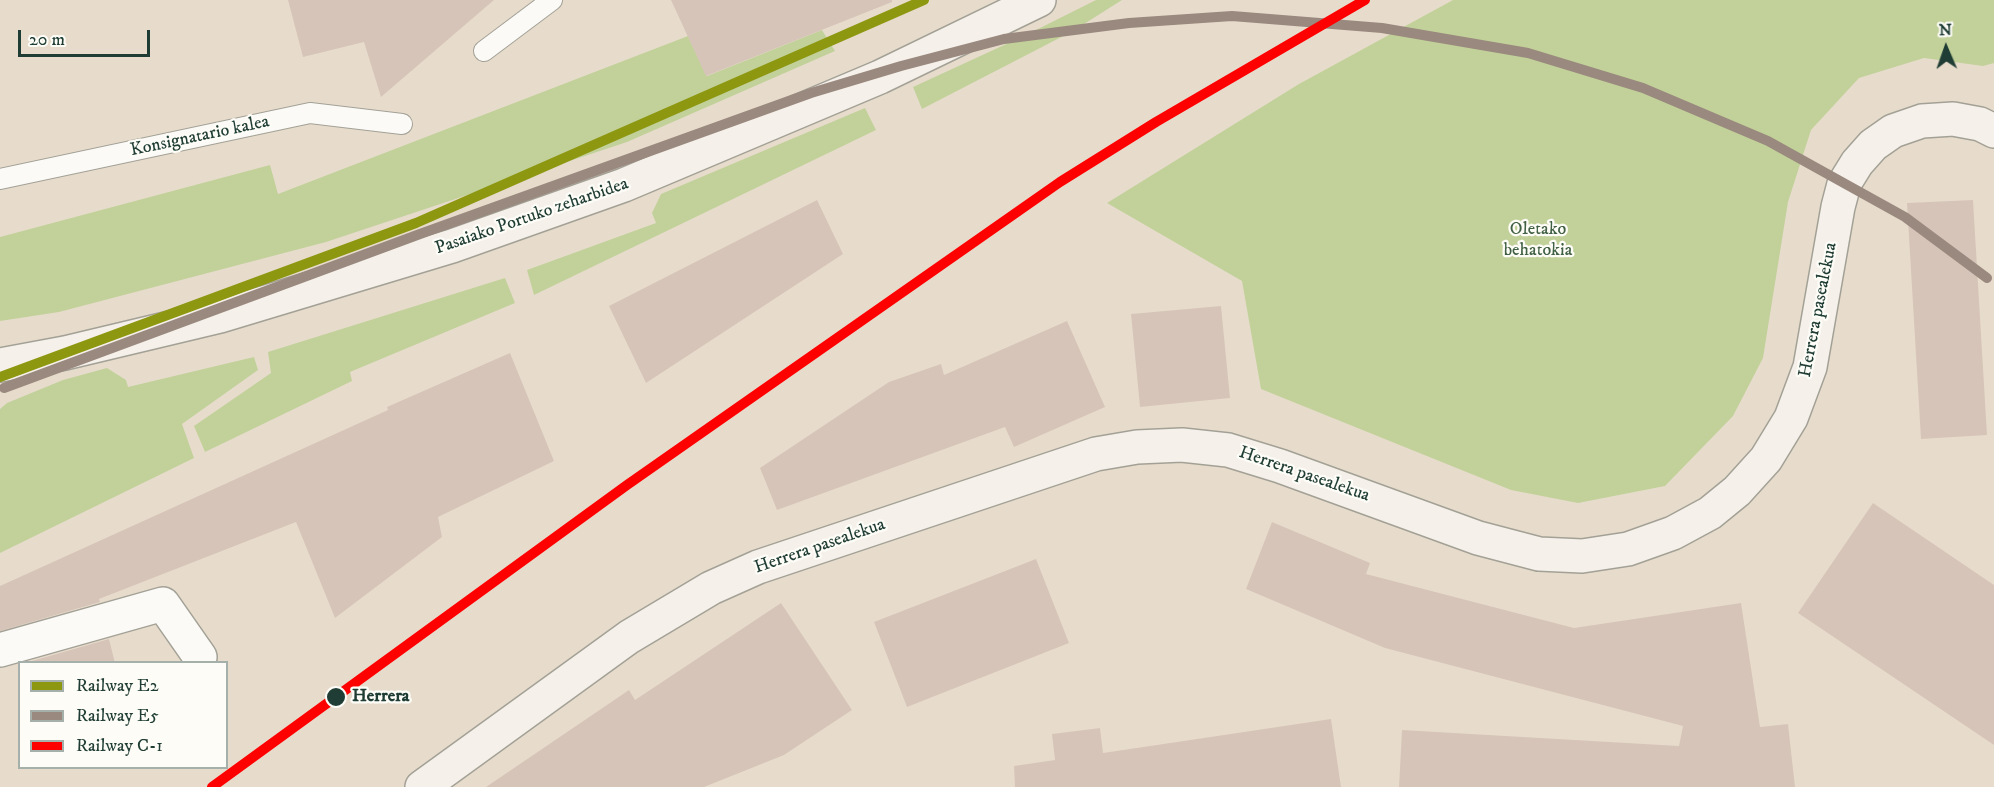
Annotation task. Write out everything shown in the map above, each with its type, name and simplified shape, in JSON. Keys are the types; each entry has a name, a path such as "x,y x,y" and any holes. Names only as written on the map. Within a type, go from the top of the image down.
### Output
{"street":[{"name":"Pasaiako Portuko zeharbidea","path":"0,365 65,353 220,316 462,242 624,185 880,77 1040,0"},
{"name":"Herrera pasealekua","path":"422,787 629,637 711,588 758,567 1096,454 1137,447 1182,445 1228,450 1280,465 1478,538 1539,554 1582,556 1628,549 1673,533 1710,513 1737,491 1766,459 1791,418 1810,367 1822,311 1838,207 1845,184 1857,163 1873,145 1893,131 1922,121 1953,119 1980,124 1994,131"},
{"path":"0,650 163,604 200,657"}],"lane":[{"path":"484,51 552,0"},
{"name":"Konsignatario kalea","path":"0,179 310,113 402,124"}],"green space":[{"path":"1096,0 1122,0 1073,31 922,109 913,87"},
{"name":"Oletako behatokia","path":"1453,0 1994,0 1994,63 1983,66 1924,58 1859,78 1811,130 1788,202 1763,358 1733,416 1665,486 1578,503 1511,490 1261,389 1242,281 1107,203 1299,84"},
{"path":"822,30 835,51 627,142 326,242 59,312 0,321 0,237 270,165 278,194 688,36 707,76"},
{"path":"865,108 876,130 534,295 527,270 656,223 652,213 661,194"},
{"path":"505,278 515,303 350,372 352,381 205,452 194,426 271,373 268,352"},
{"path":"254,357 258,370 182,424 194,458 0,553 0,409 7,403 63,380 107,368 126,380 128,387"}],"building":[{"path":"288,0 494,0 381,97 364,42 303,57"},
{"path":"671,0 892,0 892,2 706,76"},
{"path":"817,200 843,254 646,383 609,306"},
{"path":"1973,200 1987,435 1921,439 1907,203"},
{"path":"1221,306 1230,398 1140,407 1131,314"},
{"path":"1067,321 1105,407 1014,447 1005,427 777,510 760,468 889,382 941,364 944,375"},
{"path":"510,353 554,461 438,517 442,537 335,618 296,522 99,599 100,602 0,631 0,586 388,410 387,407"},
{"path":"1873,503 1994,585 1994,745 1798,613"},
{"path":"1272,522 1370,563 1366,574 1574,628 1741,603 1760,727 1788,724 1795,787 1399,787 1402,730 1679,746 1683,726 1385,648 1246,589"},
{"path":"1036,559 1069,643 907,707 874,622"},
{"path":"781,603 852,710 784,755 704,787 486,787 629,690 635,700"},
{"path":"109,639 114,661 32,661"},
{"path":"1331,719 1341,787 1015,787 1014,766 1055,760 1052,734 1100,728 1103,753"}],"rail line":[{"name":"E2","path":"0,377 416,223 924,0"},
{"name":"C-1","path":"212,787 627,485 1060,182 1156,122 1365,0"},
{"name":"E5","path":"4,388 420,234 811,93 1004,39 1129,23 1232,16 1382,28 1528,53 1643,88 1768,141 1905,217 1987,278"}],"place":[{"name":"Herrera","path":"336,697"}]}
